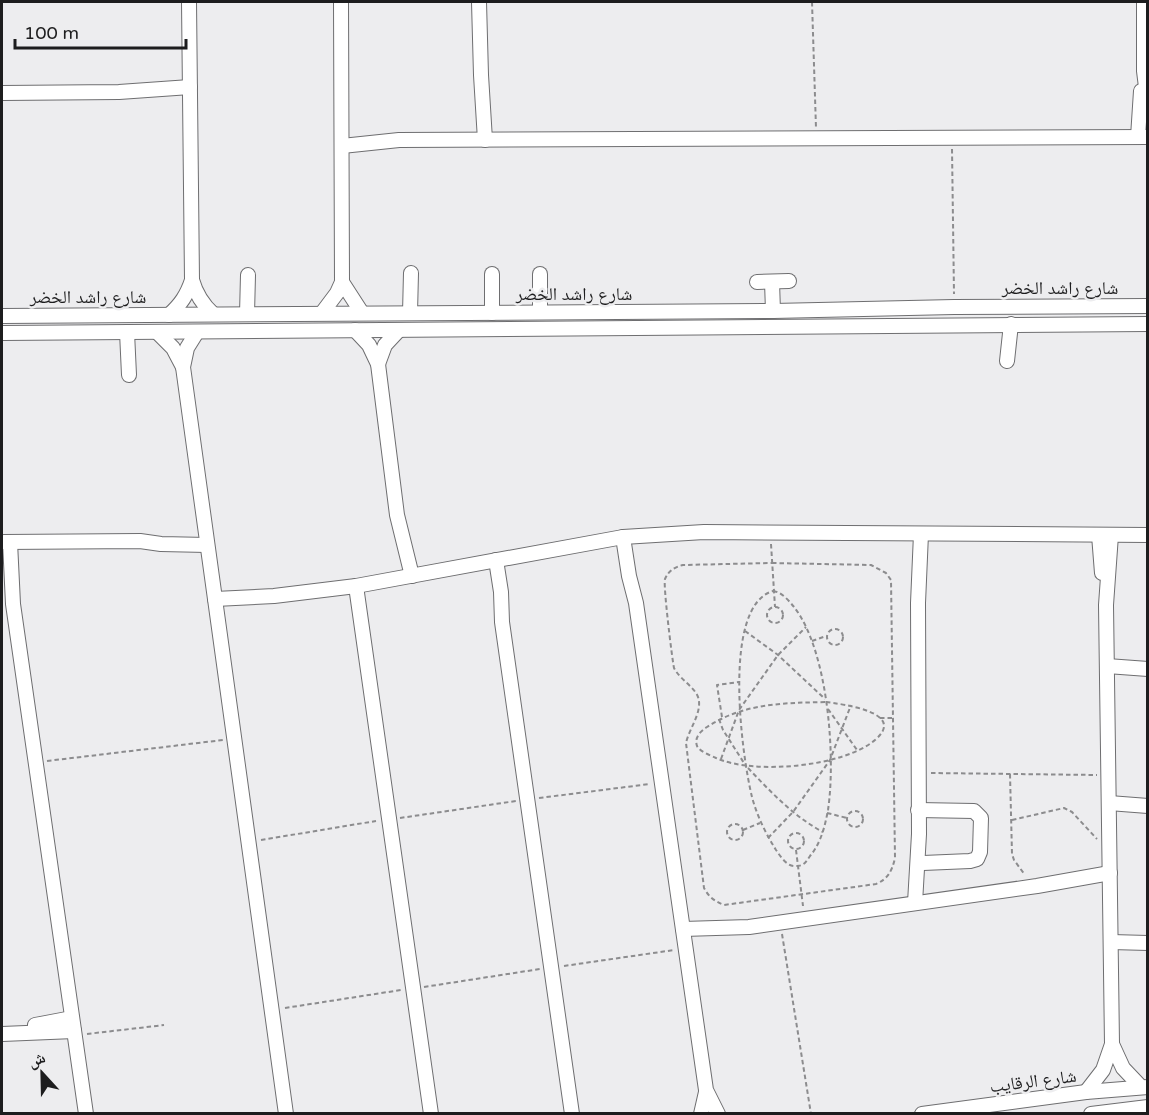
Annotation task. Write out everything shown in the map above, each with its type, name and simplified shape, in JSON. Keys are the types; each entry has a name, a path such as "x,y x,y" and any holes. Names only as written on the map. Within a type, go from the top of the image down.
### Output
{"street":[{"path":"189,2 192,280 196,293 213,314"},
{"path":"322,313 342,282 341,2"},
{"path":"479,2 481,75 477,94 481,140"},
{"path":"342,140 1143,137 1144,2"},
{"path":"1144,71 1148,103"},
{"path":"2,93 190,92"},
{"path":"410,313 411,273"},
{"path":"492,274 492,312"},
{"path":"540,274 540,312"},
{"path":"247,314 248,275"},
{"path":"169,315 180,305 192,280"},
{"path":"757,282 789,281"},
{"path":"342,282 362,313"},
{"path":"772,282 773,311"},
{"name":"شارع راشد الخضر","path":"2,316 1148,306"},
{"path":"1007,361 1011,324"},
{"name":"شارع راشد الخضر","path":"2,333 1148,324"},
{"path":"355,330 369,345 378,364 407,577"},
{"path":"378,364 385,345 399,330"},
{"path":"127,332 129,375"},
{"path":"157,332 172,348 183,367"},
{"path":"197,332 187,348 183,367 286,1113"},
{"path":"216,604 356,586 627,537 680,533 1148,535"},
{"path":"916,534 914,576 918,603 918,810 921,902"},
{"path":"1086,1092 1103,1070 1112,1044 1105,535"},
{"path":"627,537 631,585 636,603 706,1090 718,1113"},
{"path":"86,1113 4,542 140,541 161,538 207,540"},
{"path":"491,561 495,601 502,622 571,1113"},
{"path":"356,586 431,1113"},
{"path":"1107,671 1148,669"},
{"path":"1107,671 1148,675"},
{"path":"1109,808 1148,806"},
{"path":"1109,808 1148,812"},
{"path":"918,810 974,811 981,818 980,852 977,859 923,863"},
{"path":"919,834 923,863 921,902"},
{"path":"684,940 780,922 1036,886 1110,878"},
{"path":"1111,942 1148,943"},
{"path":"6,1033 74,1028"},
{"path":"1112,1044 1123,1068 1144,1087"},
{"name":"شارع الرقايب","path":"922,1113 1144,1087"},
{"path":"701,1113 706,1090"},
{"path":"1098,1113 1148,1107"}],"path":[{"path":"812,2 816,138"},
{"path":"952,138 954,307"},
{"path":"771,533 775,607"},
{"path":"772,563 871,565 886,573 892,588 895,858 892,871 885,880 876,884 723,905 715,902 704,888 686,743 699,709 699,702 697,695 681,679 674,668 664,585 670,571 683,565 772,563"},
{"path":"773,591 778,592 790,602 806,627 827,708 830,760 827,813 823,832 813,853 804,864 798,867 791,866 783,860 761,823 752,798 739,710 739,682 745,631 759,600 773,591"},
{"path":"775,607 782,610 783,614 780,621 773,623 769,621 767,614 771,608 775,607"},
{"path":"721,760 739,710 778,655 806,627"},
{"path":"811,641 826,636 835,629 843,636 840,644 832,645 826,636"},
{"path":"745,631 778,655 826,700"},
{"path":"739,682 717,685 721,719 728,738 746,766 793,812 806,823 823,832"},
{"path":"826,700 851,705 868,710 880,718 883,730 876,739 857,750 830,760 776,767 746,766 721,760 702,751 697,745 701,730 739,710 826,700"},
{"path":"768,838 793,812 830,760 851,705"},
{"path":"827,708 857,750"},
{"path":"880,718 894,718"},
{"path":"35,762 234,739"},
{"path":"918,773 1108,775"},
{"path":"1010,774 1011,848 1014,860 1036,886"},
{"path":"249,842 389,819 662,783"},
{"path":"1011,820 1064,808 1072,812 1100,842 1110,846"},
{"path":"851,812 859,812 863,818 860,825 852,827 846,818 851,812"},
{"path":"827,813 846,818"},
{"path":"742,830 761,823"},
{"path":"730,825 737,825 742,830 743,833 739,839 732,840 727,835 730,825"},
{"path":"796,833 802,837 804,843 796,850 792,849 788,843 790,836 796,833"},
{"path":"796,850 805,919"},
{"path":"780,922 811,1113"},
{"path":"272,1010 551,968 684,940"},
{"path":"74,1028 164,1025"}]}
